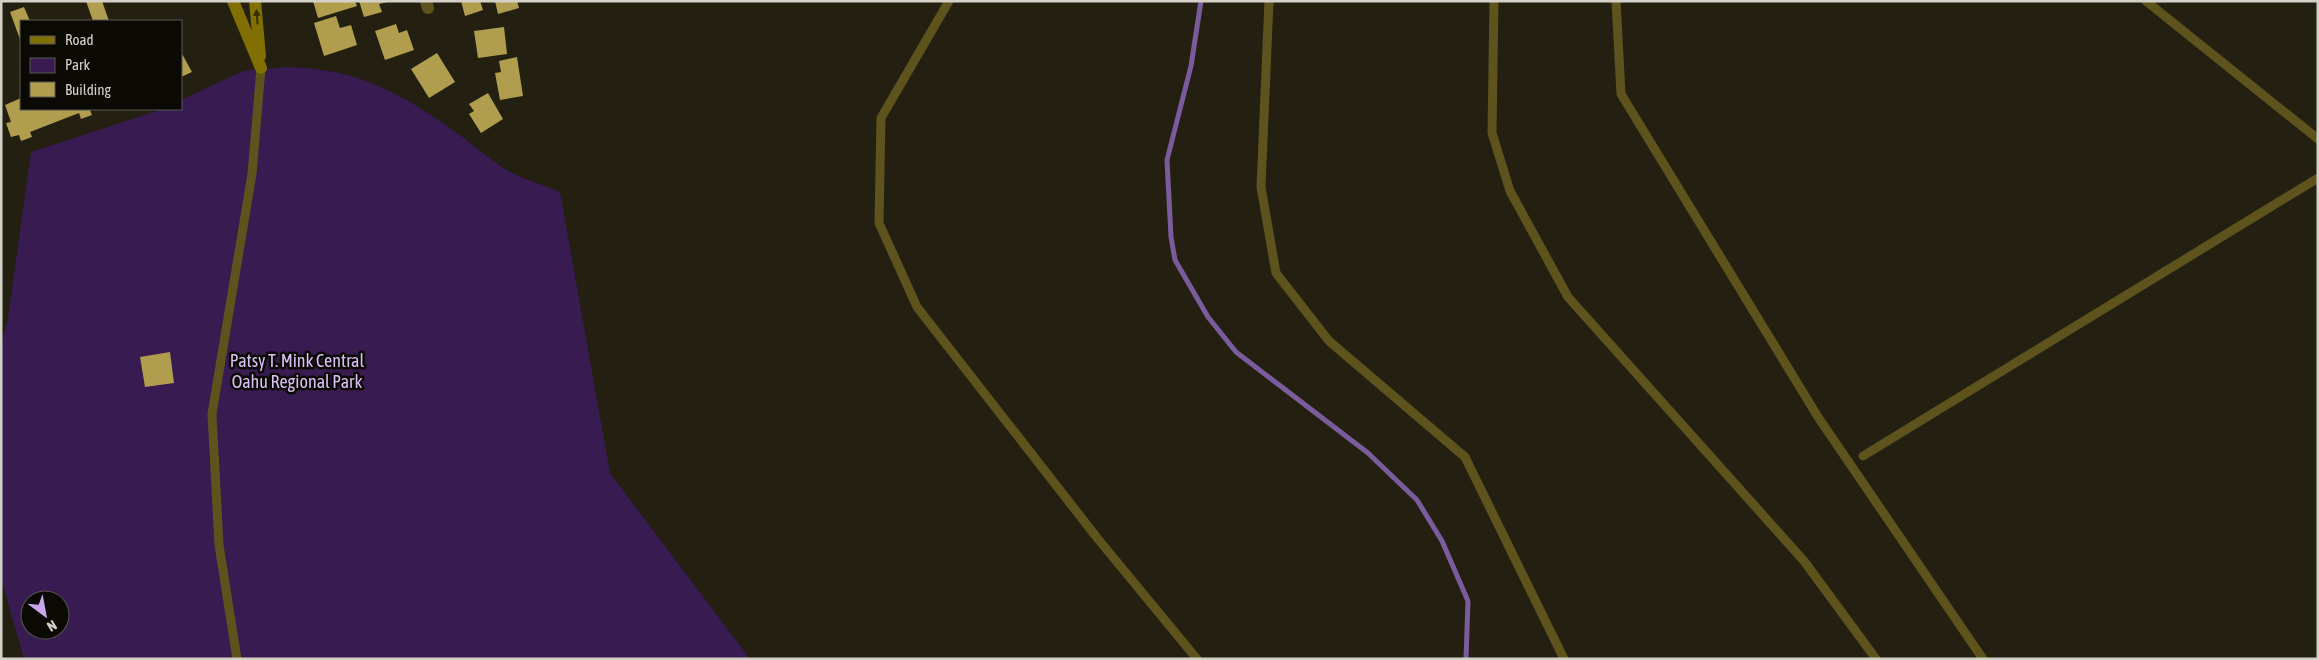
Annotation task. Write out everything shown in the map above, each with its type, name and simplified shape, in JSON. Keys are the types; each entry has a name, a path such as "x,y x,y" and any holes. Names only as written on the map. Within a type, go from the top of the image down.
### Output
{"street":[{"path":"233,1 261,68"},
{"path":"255,1 261,68"}],"lane":[{"path":"948,1 881,118 879,223 917,307 1098,539 1197,659"},
{"path":"1269,1 1261,187 1276,273 1329,341 1465,457 1564,659"},
{"path":"1494,1 1492,133 1510,191 1568,297 1804,561 1876,659"},
{"path":"1616,1 1621,94 1818,417 1983,659"},
{"path":"2146,1 2318,139"},
{"path":"237,659 219,544 212,414 252,174 261,68"},
{"path":"1863,456 2318,178"}],"green space":[{"name":"Patsy T. Mink Central Oahu Regional Park","path":"285,67 336,72 379,86 399,96 440,121 510,172 560,192 610,473 750,659 24,659 1,578 1,346 8,318 31,152 160,110 182,110 182,100 243,71"}],"building":[{"path":"86,1 102,1 109,20 93,20"},
{"path":"313,1 355,1 357,6 318,18"},
{"path":"359,1 387,2 379,4 382,12 364,17"},
{"path":"461,1 480,1 483,10 465,16"},
{"path":"495,1 517,1 519,8 498,14"},
{"path":"24,7 30,20 20,20 20,39 10,12"},
{"path":"336,16 340,28 351,25 357,45 324,56 314,23"},
{"path":"396,24 399,33 407,30 414,50 385,60 375,31"},
{"path":"504,27 507,54 478,58 474,31"},
{"path":"437,53 455,82 429,98 411,69"},
{"path":"182,54 192,72 182,77"},
{"path":"517,57 523,96 500,100 495,73 501,72 499,61"},
{"path":"488,93 503,119 481,133 469,114 474,111 469,104"},
{"path":"20,98 20,110 90,110 92,115 81,119 79,113 30,132 32,137 21,141 19,135 11,137 6,123 11,122 5,105"},
{"path":"170,352 174,383 145,387 140,357"}],"waterway":[{"path":"1201,1 1191,66 1167,160 1171,237 1175,260 1208,317 1236,352 1368,453 1417,500 1442,541 1468,601 1466,659"}]}
